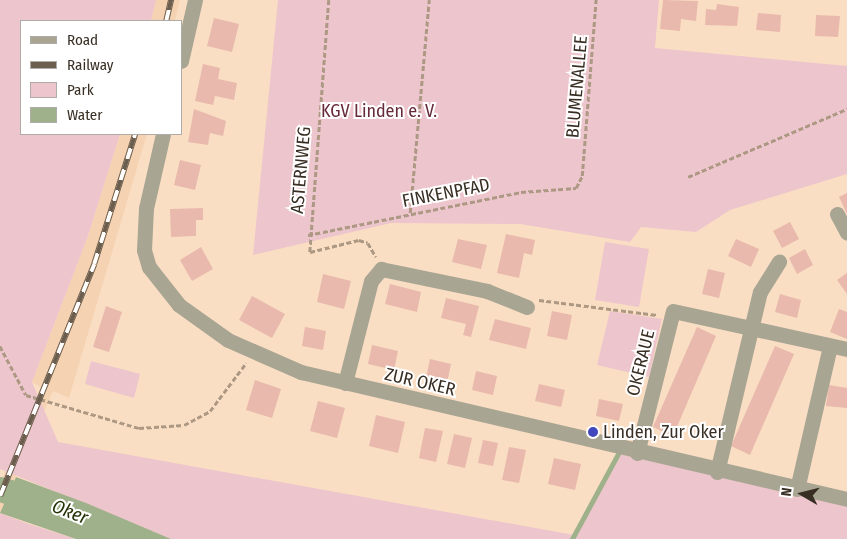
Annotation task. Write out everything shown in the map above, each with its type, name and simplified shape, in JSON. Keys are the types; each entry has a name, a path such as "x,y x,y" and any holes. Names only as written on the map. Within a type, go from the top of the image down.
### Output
{"street":[{"path":"182,57 195,0"},
{"name":"ZUR OKER","path":"163,135 146,208 144,250 149,267 160,285 194,318 254,353 345,383 717,472 847,499"},
{"path":"837,214 847,234"},
{"path":"717,472 760,292 779,260"},
{"path":"345,383 371,281 382,269 486,291 527,307"},
{"path":"672,314 751,328 847,349"},
{"name":"OKERAUE","path":"638,453 672,314"},
{"path":"796,489 830,346"}],"path":[{"name":"ASTERNWEG","path":"329,0 308,234 310,252 359,240 368,243 382,269"},
{"path":"410,213 429,0"},
{"name":"BLUMENALLEE","path":"582,176 596,0"},
{"path":"688,177 847,109"},
{"name":"FINKENPFAD","path":"308,234 521,192 569,191 576,188 582,176"},
{"path":"527,307 543,298 672,314"},
{"path":"0,346 26,395 139,428 184,425 210,411 254,353"}],"shaded area":[{"path":"156,0 180,0 175,20 151,20"},
{"path":"120,135 147,135 69,398 53,391 0,513 0,484 41,387 32,382 88,236"}],"green space":[{"path":"0,0 156,0 151,20 20,20 20,135 120,135 88,236 32,382 58,442 574,535 618,454 847,504 847,539 171,539 0,469"},
{"name":"KGV Linden e. V.","path":"278,0 659,0 655,48 847,66 847,174 730,210 696,232 641,227 630,242 520,224 391,223 253,255"},
{"path":"605,242 649,249 639,307 595,300"},
{"path":"610,311 662,319 649,377 597,365"},
{"path":"91,361 140,374 134,398 85,384"},
{"path":"0,513 29,524 76,539 0,539"}],"water":[{"path":"16,477 86,503 171,539 76,539 0,513"}],"building":[{"path":"663,0 698,1 696,21 681,19 680,31 660,29"},
{"path":"717,4 739,7 737,26 705,25 706,9 716,10"},
{"path":"758,13 781,15 780,32 756,30"},
{"path":"816,15 840,16 838,37 815,36"},
{"path":"214,18 239,24 232,52 207,46"},
{"path":"203,64 220,68 218,79 237,83 234,100 215,96 213,105 195,101"},
{"path":"194,109 226,121 223,136 210,133 208,145 188,142"},
{"path":"180,160 201,165 195,190 174,185"},
{"path":"847,193 847,214 839,197"},
{"path":"203,208 203,220 196,220 196,236 171,237 170,209"},
{"path":"790,222 799,239 782,248 773,231"},
{"path":"506,234 535,240 532,255 524,253 519,278 497,273"},
{"path":"458,239 487,245 481,269 452,262"},
{"path":"736,239 759,249 751,267 728,256"},
{"path":"201,247 213,269 192,281 180,260"},
{"path":"805,249 813,265 797,274 789,258"},
{"path":"708,269 725,273 719,298 702,294"},
{"path":"847,273 847,294 837,280"},
{"path":"323,274 351,281 344,309 317,302"},
{"path":"390,284 421,292 417,312 385,304"},
{"path":"780,294 801,300 797,318 775,312"},
{"path":"252,296 285,314 272,338 239,320"},
{"path":"446,298 479,306 471,337 463,335 466,324 441,318"},
{"path":"106,306 122,312 109,352 93,347"},
{"path":"839,309 847,312 847,339 830,332"},
{"path":"552,311 572,315 567,340 547,336"},
{"path":"495,319 531,328 526,349 489,340"},
{"path":"305,327 326,331 323,350 302,346"},
{"path":"697,327 716,336 673,436 653,427"},
{"path":"372,345 398,351 394,370 368,364"},
{"path":"775,346 794,354 750,455 731,446"},
{"path":"430,359 451,364 447,383 426,378"},
{"path":"476,371 497,376 493,395 472,390"},
{"path":"255,380 281,389 272,418 246,410"},
{"path":"539,384 565,390 561,407 535,401"},
{"path":"829,385 847,388 847,408 826,406"},
{"path":"599,399 623,404 619,421 596,416"},
{"path":"318,401 345,408 337,438 310,431"},
{"path":"376,415 405,422 398,453 369,446"},
{"path":"425,428 443,431 436,462 419,458"},
{"path":"454,434 472,438 465,468 447,464"},
{"path":"483,440 498,443 493,466 478,463"},
{"path":"509,447 526,450 519,483 502,480"},
{"path":"554,458 581,464 575,490 548,484"}],"waterway":[{"path":"572,539 618,454"},
{"name":"Oker","path":"0,489 43,502"}],"railway":[{"path":"166,20 171,0"},
{"path":"0,496 94,264 135,135"}],"place":[{"name":"Linden, Zur Oker","path":"593,432"}]}
